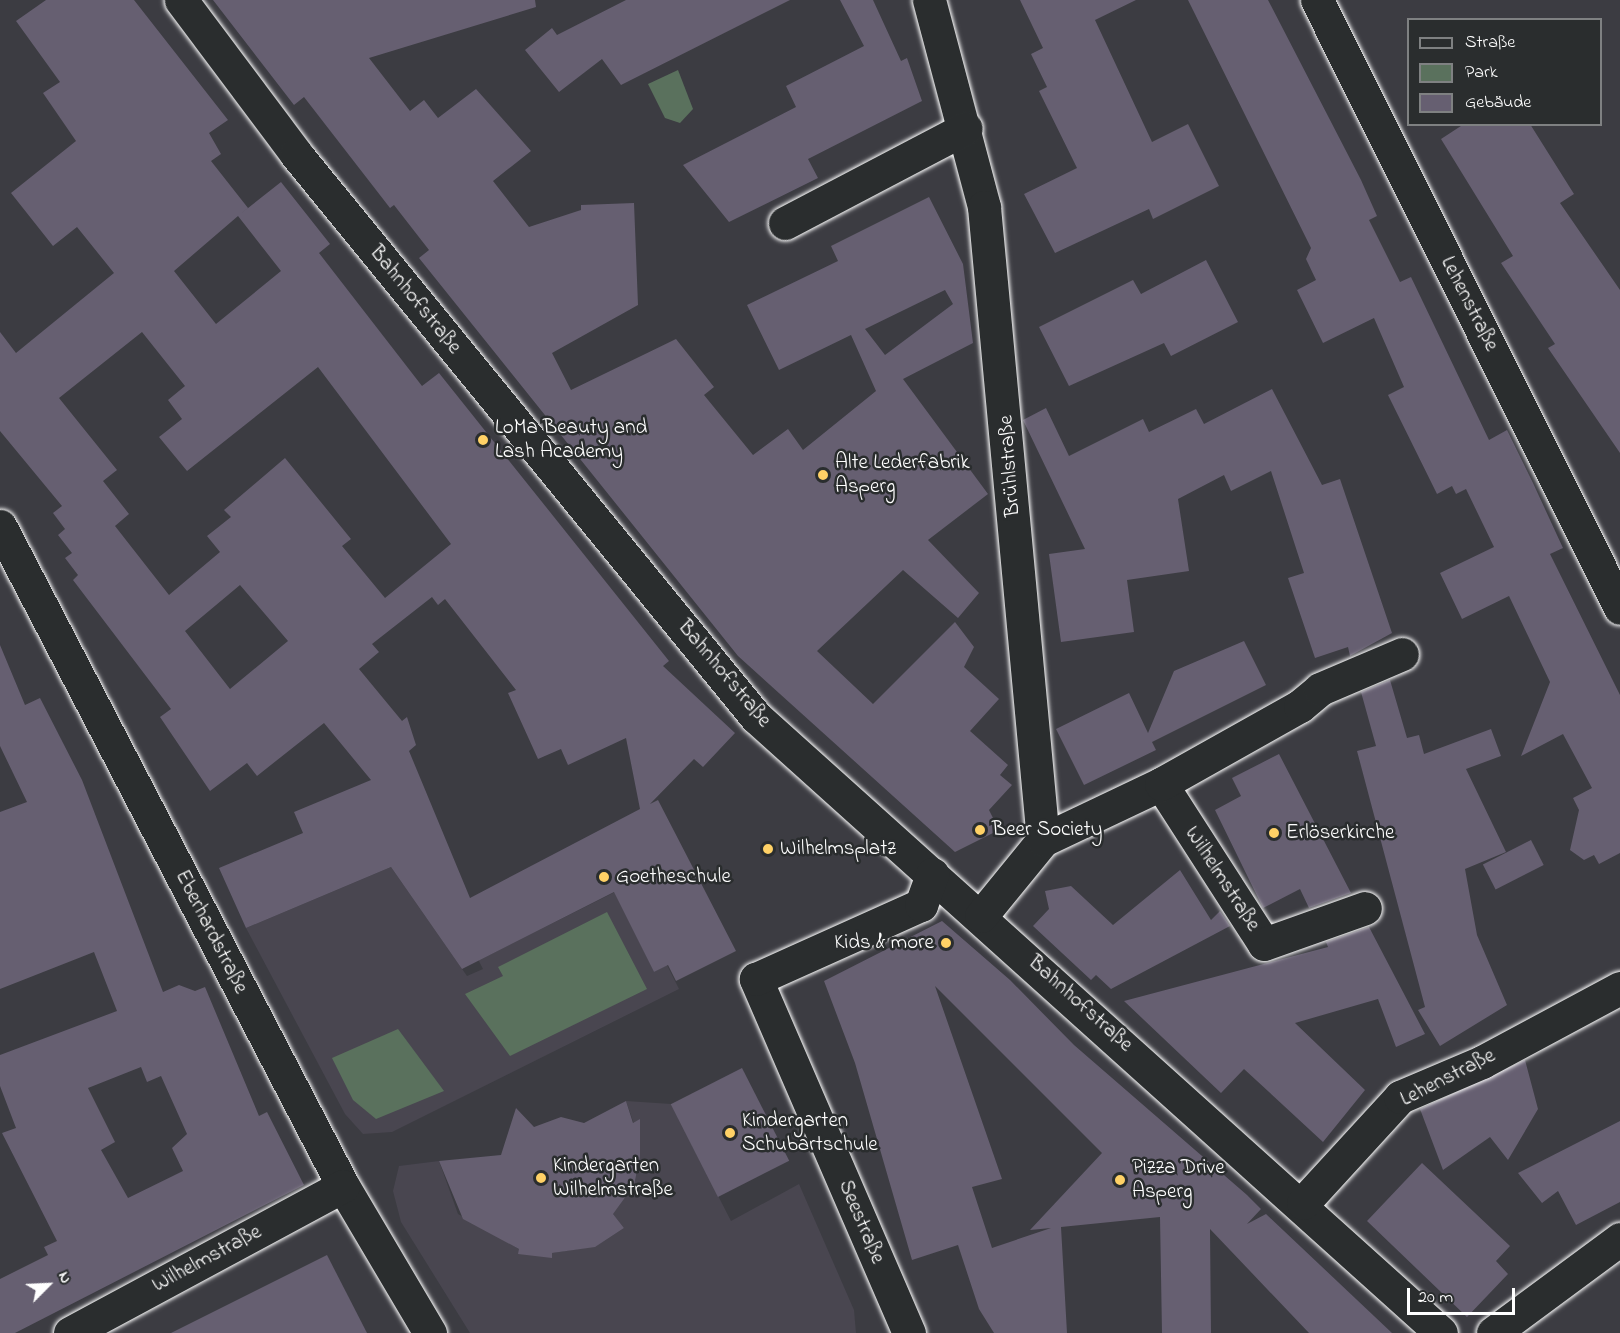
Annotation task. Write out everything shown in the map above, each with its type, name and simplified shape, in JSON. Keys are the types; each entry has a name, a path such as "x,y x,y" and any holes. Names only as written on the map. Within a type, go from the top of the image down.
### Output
{"street":[{"name":"Bahnhofstraße","path":"181,0 296,154 756,717 1303,1203 1441,1333"},
{"name":"Brühlstraße","path":"929,0 966,128 993,284 1043,840"},
{"name":"Lehenstraße","path":"1317,0 1620,608"},
{"path":"785,224 966,128"},
{"name":"Eberhardstraße","path":"0,526 343,1186 430,1333"},
{"path":"981,916 1043,840 1161,784 1300,706 1320,689 1402,654"},
{"name":"Wilhelmstraße","path":"1161,784 1264,944 1365,908"},
{"name":"Seestraße","path":"909,1333 756,978 921,905 932,874"},
{"name":"Lehenstraße","path":"1303,1203 1401,1097 1482,1062 1620,988"},
{"name":"Wilhelmstraße","path":"70,1333 343,1186"},
{"path":"1493,1333 1620,1239"}],"shaded area":[{"path":"391,867 467,976 483,969 463,930 489,955 627,886 651,932 638,939 654,972 667,965 679,989 392,1132 363,1134 345,1114 246,928"},
{"path":"626,1101 671,1104 731,1221 799,1184 854,1310 856,1333 470,1333 401,1222 393,1191 399,1166 439,1161 458,1214 519,1249 552,1253 596,1246 624,1228 612,1213 638,1172 635,1127"}],"green space":[{"path":"678,70 693,109 680,123 665,118 648,84"},
{"path":"607,912 647,989 510,1056 465,994 503,976 498,967"},
{"path":"398,1029 444,1091 376,1119 353,1100 332,1058"}],"building":[{"path":"46,0 134,0 228,120 209,133 221,154 211,161 248,208 238,216 281,182 330,244 319,253 422,386 439,373 669,661 663,666 735,733 703,767 694,759 650,804 658,800 736,951 676,981 668,965 654,972 614,892 462,969 391,867 246,928 219,868 303,833 294,812 371,780 324,723 257,776 247,763 210,791 160,717 171,709 73,580 78,575 65,558 72,553 58,535 65,529 53,513 62,506 0,431 0,332 16,353 114,273 77,227 53,246 11,193 76,141 43,93 60,82 16,21","holes":["238,216 281,271 216,324 174,271","142,332 185,386 168,400 182,419 159,437 187,471 318,367 451,544 385,598 342,546 351,539 285,458 224,510 231,517 207,536 220,552 169,595 115,526 129,514 103,481 117,470 59,398","240,585 288,641 230,689 185,631","432,597 438,605 445,599 516,690 508,693 538,759 561,749 568,765 626,738 640,809 470,898 409,751 416,745 407,717 402,721 359,669 379,652 372,644"]},
{"path":"213,0 535,0 536,7 369,58 410,111 424,100 438,118 476,89 531,151 493,181 529,227 581,210 581,205 634,203 638,305 552,353 571,390 676,339 714,387 704,395 753,455 788,429 803,450 876,391 851,335 779,370 747,305 838,261 831,246 929,197 963,264 973,343 903,379 988,494 928,540 979,593 958,618 903,570 817,651 873,704 955,622 974,647 964,667 999,699 970,731 1008,765 1000,775 1012,785 989,810 999,830 955,852 738,656 419,258 429,250 394,205 390,208 304,97 294,105","holes":["945,290 953,304 885,355 865,329"]},
{"path":"626,0 790,0 621,85 602,59 559,92 525,50 552,28 557,35"},
{"path":"840,0 873,0 901,61 907,58 922,101 808,159 818,178 729,222 683,165 796,107 786,86 864,46"},
{"path":"1020,0 1136,0 1095,20 1152,142 1188,124 1219,186 1153,219 1149,209 1055,253 1024,194 1077,168 1039,91 1047,87 1031,54 1043,48"},
{"path":"1188,0 1268,0 1361,180 1377,216 1369,220 1400,282 1411,277 1489,440 1507,430 1533,483 1563,548 1550,554 1620,695 1620,853 1599,864 1594,855 1584,860 1570,850 1579,810 1573,798 1592,788 1563,734 1521,756 1550,682 1509,596 1462,619 1440,573 1494,547 1466,489 1456,494 1452,486 1437,494 1388,395 1404,387 1374,318 1323,343 1297,290 1316,280 1306,259 1311,248"},
{"path":"1461,126 1531,126 1574,194 1560,203 1620,290 1620,453 1548,348 1555,344 1501,263 1513,256 1441,139"},
{"path":"1206,260 1238,322 1171,356 1164,343 1069,386 1039,327 1133,280 1141,294"},
{"path":"1272,389 1322,485 1340,479 1392,633 1350,656 1348,647 1315,658 1288,578 1304,573 1271,471 1231,491 1224,475 1178,499 1189,571 1127,580 1134,632 1061,642 1049,554 1085,549 1023,420 1046,408 1069,456 1143,419 1149,432 1196,409 1204,424"},
{"path":"1244,641 1266,685 1152,742 1156,750 1084,785 1056,729 1129,693 1148,733 1174,671"},
{"path":"0,645 25,705 40,698 82,780 163,992 179,985 195,991 205,987 259,1116 267,1112 304,1185 15,1333 0,1333 0,1279 48,1255 44,1247 57,1241 2,1133 16,1128 0,1086 0,1055 117,1011 94,952 0,989 0,812 27,802 0,746","holes":["141,1067 147,1082 161,1076 187,1134 172,1148 183,1171 128,1198 101,1150 115,1142 88,1088"]},
{"path":"1390,680 1407,738 1419,735 1424,754 1491,729 1501,756 1466,769 1506,852 1465,869 1477,935 1507,1005 1440,1046 1418,1010 1425,1007 1357,751 1376,746 1361,692"},
{"name":"Erlöserkirche","path":"1279,754 1351,893 1309,908 1300,889 1263,908 1215,810 1241,796 1232,778"},
{"path":"1531,840 1544,865 1496,889 1483,865"},
{"path":"1180,870 1211,920 1220,911 1230,926 1111,989 1096,975 1091,980 1033,926 1049,909 1045,891 1071,886 1113,925"},
{"path":"942,921 1010,980 1074,1045 1247,1195 1261,1209 1247,1224 1266,1214 1392,1333 1309,1333 1210,1229 1211,1333 1162,1333 1160,1217 1061,1227 1067,1333 994,1333 979,1309 958,1245 912,1260 855,1063 824,981","holes":["935,986 1102,1153 1030,1230 1051,1228 992,1248 972,1187 1002,1179"]},
{"path":"1369,927 1425,1034 1396,1047 1378,999 1295,1023 1365,1090 1323,1142 1244,1069 1221,1093 1124,1001 1328,947 1326,942"},
{"path":"1525,1060 1538,1109 1508,1160 1490,1137 1443,1170 1420,1109"},
{"name":"Kindergarten Schubartschule","path":"742,1068 789,1161 718,1197 671,1104"},
{"name":"Kindergarten Wilhelmstraße","path":"626,1101 633,1123 640,1119 640,1157 634,1185 613,1214 624,1228 595,1247 552,1253 552,1258 518,1254 519,1249 463,1219 439,1161 501,1155 516,1108 534,1127 561,1117 584,1123"},
{"path":"1620,1121 1620,1202 1576,1225 1558,1191 1542,1203 1518,1173"},
{"path":"1422,1163 1510,1246 1496,1261 1508,1274 1467,1317 1367,1221"},
{"path":"327,1255 367,1333 171,1333"}],"place":[{"name":"LoMa Beauty and Lash Academy","path":"483,440"},
{"name":"Alte Lederfabrik Asperg","path":"823,475"},
{"name":"Beer Society","path":"980,830"},
{"name":"Erlöserkirche","path":"1274,833"},
{"name":"Wilhelmsplatz","path":"768,849"},
{"name":"Goetheschule","path":"604,877"},
{"name":"Kids & more","path":"946,943"},
{"name":"Kindergarten Schubartschule","path":"730,1133"},
{"name":"Kindergarten Wilhelmstraße","path":"541,1178"},
{"name":"Pizza Drive Asperg","path":"1120,1180"}]}
